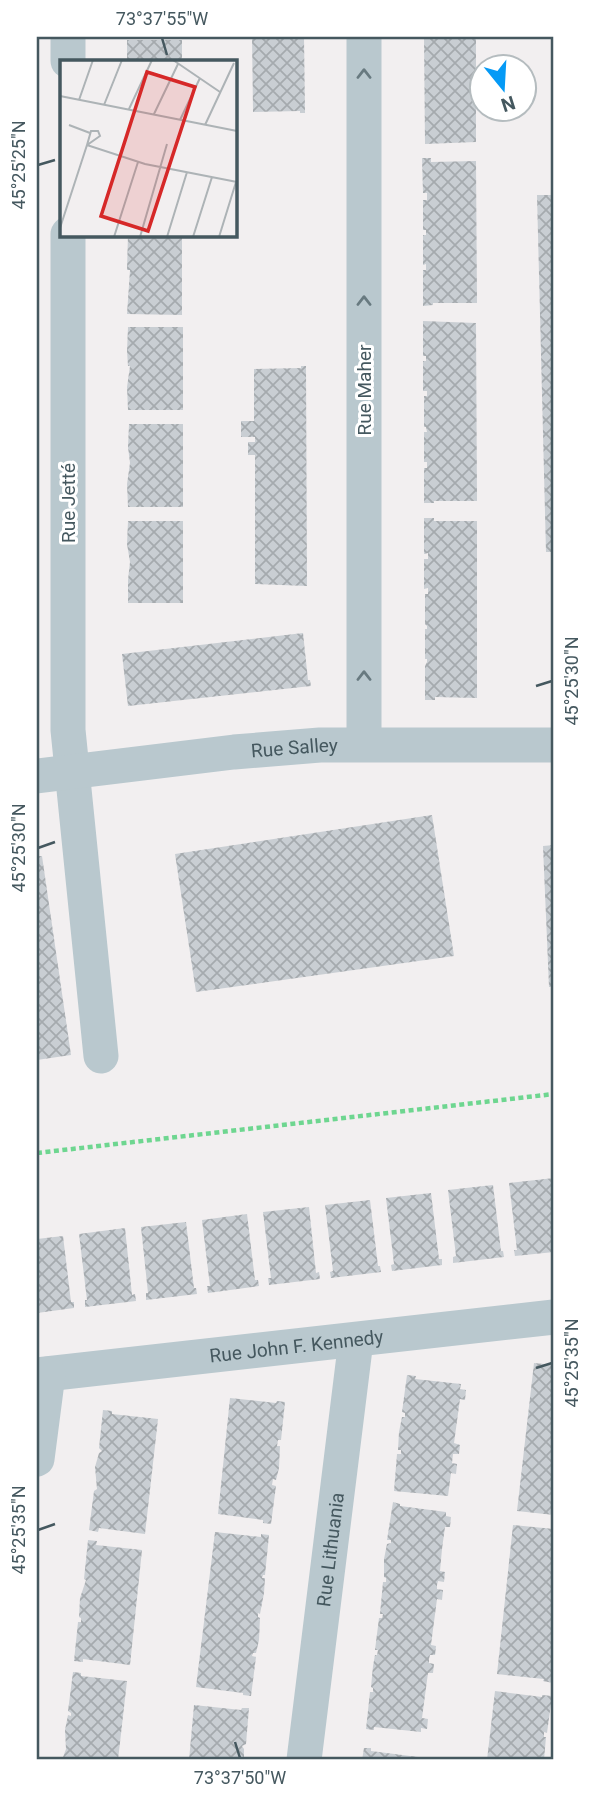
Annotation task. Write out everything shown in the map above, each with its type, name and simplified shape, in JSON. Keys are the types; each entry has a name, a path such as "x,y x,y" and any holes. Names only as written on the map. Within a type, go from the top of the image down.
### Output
{"street":[{"path":"68,37 68,60"},
{"name":"Rue Maher","path":"364,37 364,744"},
{"name":"Rue Jetté","path":"68,236 68,730 101,1056"},
{"name":"Rue Salley","path":"37,776 234,752 364,744 554,745"},
{"name":"Rue John F. Kennedy","path":"42,1374 554,1317"},
{"name":"Rue Lithuania","path":"304,1760 356,1340"},
{"path":"37,1459 42,1374"}],"path":[{"path":"37,1153 554,1094"}],"building":[{"path":"252,37 304,37 305,113 253,112"},
{"path":"424,37 476,37 476,52 468,52 468,122 476,122 476,142 425,144"},
{"path":"127,40 182,40 182,60 127,60"},
{"path":"422,158 431,158 431,162 476,161 477,303 433,303 423,306 423,270 426,270 426,264 423,265 423,235 426,235 426,230 423,230 423,200 427,200 427,193 423,193"},
{"path":"537,195 554,195 554,552 546,552"},
{"path":"128,236 182,236 182,315 127,314 130,270 127,270"},
{"path":"423,321 476,323 477,501 424,503 424,468 427,468 427,462 424,462 424,432 427,432 424,427 424,396 427,396 427,391 423,391 423,361 426,361 426,356 423,356"},
{"path":"128,327 183,327 183,410 128,410"},
{"path":"306,366 307,586 255,584 255,455 248,455 248,442 255,442 255,437 241,437 241,421 254,421 254,369"},
{"path":"129,424 183,424 183,507 128,507"},
{"path":"424,518 434,518 434,521 477,521 477,698 435,697 435,700 425,700 425,594 428,594 428,588 424,589 424,559 428,559 428,553 424,554"},
{"path":"128,521 183,521 183,603 128,603"},
{"path":"303,633 311,686 128,706 122,654"},
{"path":"432,815 454,956 196,992 175,854"},
{"path":"554,845 554,987 549,987 543,846"},
{"path":"37,856 42,856 71,1055 37,1060"},
{"path":"554,1178 554,1252 515,1256 514,1250 517,1250 509,1183"},
{"path":"493,1185 504,1257 453,1263 453,1257 456,1256 448,1190"},
{"path":"431,1193 442,1265 392,1271 391,1265 394,1264 386,1198"},
{"path":"370,1200 381,1272 331,1278 330,1272 333,1271 325,1205"},
{"path":"309,1207 316,1273 319,1272 320,1279 269,1285 268,1278 271,1278 263,1212"},
{"path":"247,1214 255,1280 258,1280 259,1286 208,1293 207,1286 210,1286 202,1220"},
{"path":"186,1222 197,1294 146,1300 148,1293 141,1227"},
{"path":"125,1228 132,1295 135,1294 136,1301 85,1307 87,1300 79,1234"},
{"path":"63,1236 74,1308 37,1313 37,1239"},
{"path":"534,1363 554,1365 554,1515 517,1511"},
{"path":"407,1375 416,1376 415,1379 461,1384 460,1389 466,1390 465,1400 460,1399 454,1443 460,1445 459,1454 453,1454 452,1463 457,1464 456,1474 451,1473 448,1496 394,1491 397,1454 401,1454 401,1450 398,1450 399,1432 402,1417 405,1417 402,1412"},
{"path":"230,1398 285,1402 281,1440 278,1440 277,1446 280,1446 279,1468 272,1485 276,1486 271,1524 263,1523 263,1520 218,1514"},
{"path":"103,1410 112,1411 112,1414 158,1419 145,1534 99,1528 98,1532 89,1530 94,1491 97,1489 95,1467 102,1451 99,1448"},
{"path":"393,1502 400,1506 446,1512 446,1516 451,1517 450,1527 445,1527 442,1549 440,1571 445,1572 444,1582 438,1581 437,1585 437,1589 443,1590 442,1600 437,1599 431,1645 436,1646 435,1655 430,1655 429,1659 429,1663 434,1664 433,1673 428,1673 422,1718 428,1719 427,1729 421,1728 421,1732 374,1727 374,1730 366,1729 370,1692 373,1692 373,1666 378,1650 375,1650 379,1618 382,1618 383,1614 380,1614 383,1582 386,1582 384,1559 387,1544 391,1543 391,1540 387,1540"},
{"path":"513,1525 554,1529 553,1683 543,1681 544,1679 497,1674"},
{"path":"215,1532 261,1537 261,1534 269,1535 265,1575 262,1578 265,1578 264,1593 260,1614 258,1613 259,1640 256,1653 252,1656 256,1657 251,1696 196,1687"},
{"path":"88,1540 97,1541 96,1545 142,1550 130,1665 83,1659 83,1662 74,1661 78,1622 81,1622 80,1598 86,1580"},
{"path":"73,1672 81,1673 81,1676 127,1681 118,1760 62,1760 66,1749 65,1730 68,1715 71,1716 68,1711"},
{"path":"495,1691 552,1696 547,1733 544,1732 544,1760 487,1760"},
{"path":"194,1705 241,1710 249,1708 246,1744 242,1746 244,1760 189,1760"},
{"path":"364,1748 418,1757 417,1760 362,1760"}]}
